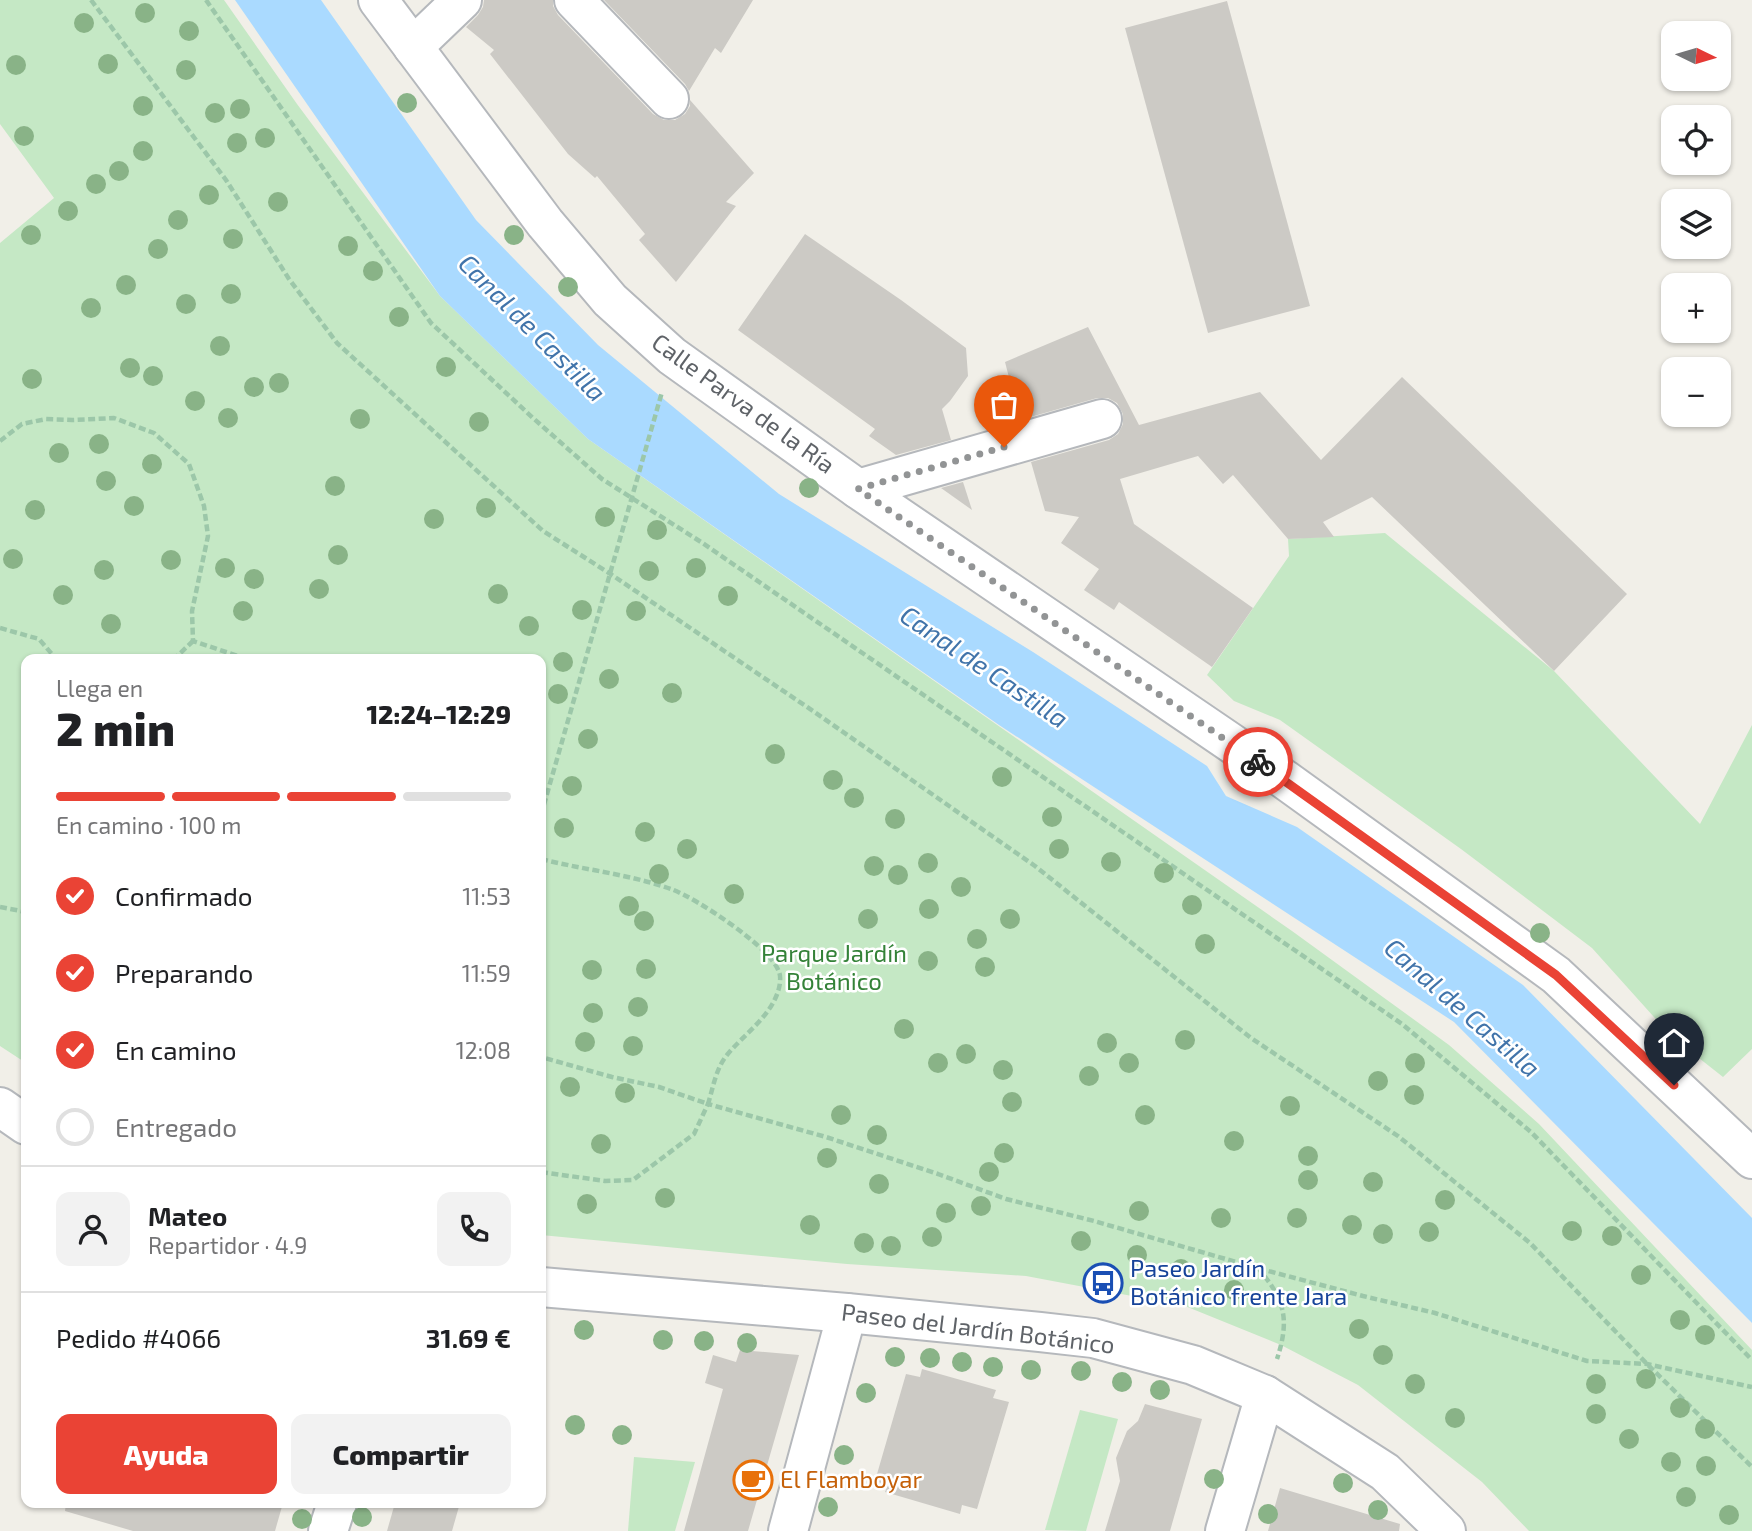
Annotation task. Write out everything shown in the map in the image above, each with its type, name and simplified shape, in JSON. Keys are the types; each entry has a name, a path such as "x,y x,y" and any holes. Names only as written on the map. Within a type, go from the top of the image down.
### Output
{"street":[{"name":"Calle Parva de la Ría","path":"378,0 545,223 610,300 672,356 858,489 1284,779 1556,975 1752,1158"},
{"path":"413,47 462,0"},
{"path":"574,0 668,99"},
{"path":"858,489 1102,419"},
{"path":"0,1107 21,1122"},
{"name":"Paseo del Jardín Botánico","path":"546,1287 847,1313 1093,1338 1193,1365 1265,1395 1385,1472 1446,1531"},
{"path":"788,1531 847,1313"},
{"path":"1225,1531 1265,1395"},
{"path":"328,1531 335,1508"}],"path":[{"path":"91,0 226,180 289,279 337,343 542,531 813,711 1035,866 1251,1038 1398,1136 1530,1243 1752,1467"},
{"path":"206,0 432,323 602,479 712,549 1402,1024 1531,1132 1752,1360"},
{"path":"546,797 664,385"},
{"path":"0,441 22,424 46,419 114,418 154,433 189,464 204,506 208,536 192,611 192,641 179,654"},
{"path":"0,628 39,639 52,654"},
{"path":"192,641 232,654"},
{"path":"546,860 673,889 716,914 754,941 771,958 780,973 779,988 773,1003 725,1056 694,1134 633,1180 605,1181 546,1173"},
{"path":"0,907 21,911"},
{"path":"546,1058 659,1087 826,1138 1006,1199 1106,1224 1257,1268 1435,1313 1587,1361 1647,1364 1752,1387"},
{"path":"1257,1268 1272,1285 1285,1315 1281,1345"}],"green space":[{"name":"Parque Jardín Botánico","path":"0,0 224,0 297,104 440,296 588,439 1292,931 1449,1045 1539,1124 1752,1350 1752,1531 1529,1531 1482,1482 1358,1385 1281,1345 1185,1306 1026,1276 847,1264 546,1235 546,654 21,654 21,1060 0,1046 0,243 54,198 0,124"},
{"path":"1385,533 1554,671 1700,824 1752,725 1752,1049 1723,1077 1671,1036 1592,948 1461,849 1280,720 1234,701 1207,675 1289,556 1288,539"},
{"path":"1080,1410 1118,1419 1086,1531 1045,1530"},
{"path":"634,1457 695,1462 675,1531 628,1531"}],"water":[{"name":"Canal de Castilla","path":"235,0 321,0 476,220 598,345 779,494 1033,652 1207,766 1226,796 1297,827 1523,985 1752,1218 1752,1323 1454,1022 999,725 588,439 440,296"}],"building":[{"path":"484,0 553,0 558,15 653,114 664,120 675,120 685,114 690,100 754,173 726,202 736,206 676,282 639,240 645,234 597,176 595,178 568,154 490,54 494,50 466,27 478,15"},
{"path":"604,0 753,0 721,53 715,48 689,91"},
{"path":"1227,1 1310,306 1208,333 1125,28"},
{"path":"805,234 966,348 968,376 942,409 951,440 896,455 869,436 875,429 738,330"},
{"path":"1088,327 1139,425 1260,392 1321,460 1402,377 1627,594 1554,671 1372,497 1323,522 1334,537 1288,539 1233,475 1223,484 1198,456 1120,479 1134,524 1253,608 1212,667 1119,602 1114,610 1084,590 1099,569 1061,543 1079,517 1045,511 1031,462 1109,440 1118,434 1123,424 1123,414 1117,403 1108,398 1097,398 1020,420 1005,362"},
{"path":"963,482 972,510 941,488"},
{"path":"740,1350 799,1355 748,1531 684,1531 723,1389 705,1383 713,1355 736,1362"},
{"path":"922,1369 996,1390 993,1398 1009,1402 977,1509 962,1505 960,1514 885,1492 888,1485 875,1481 906,1374 920,1377"},
{"path":"1145,1404 1202,1419 1170,1531 1105,1531 1120,1481 1116,1458 1127,1431 1138,1421"},
{"path":"1280,1488 1400,1524 1399,1531 1268,1531"},
{"path":"65,1508 282,1508 275,1531 133,1531 65,1511"},
{"path":"394,1508 459,1508 452,1531 387,1531"}],"way so far":[{"path":"1004,447 858,489 1258,762"}],"place":[{"name":"Paseo Jardín Botánico frente Jara","path":"1103,1283"},
{"name":"El Flamboyar","path":"753,1480"}],"route":[{"path":"1258,762 1556,975 1674,1085"}]}
